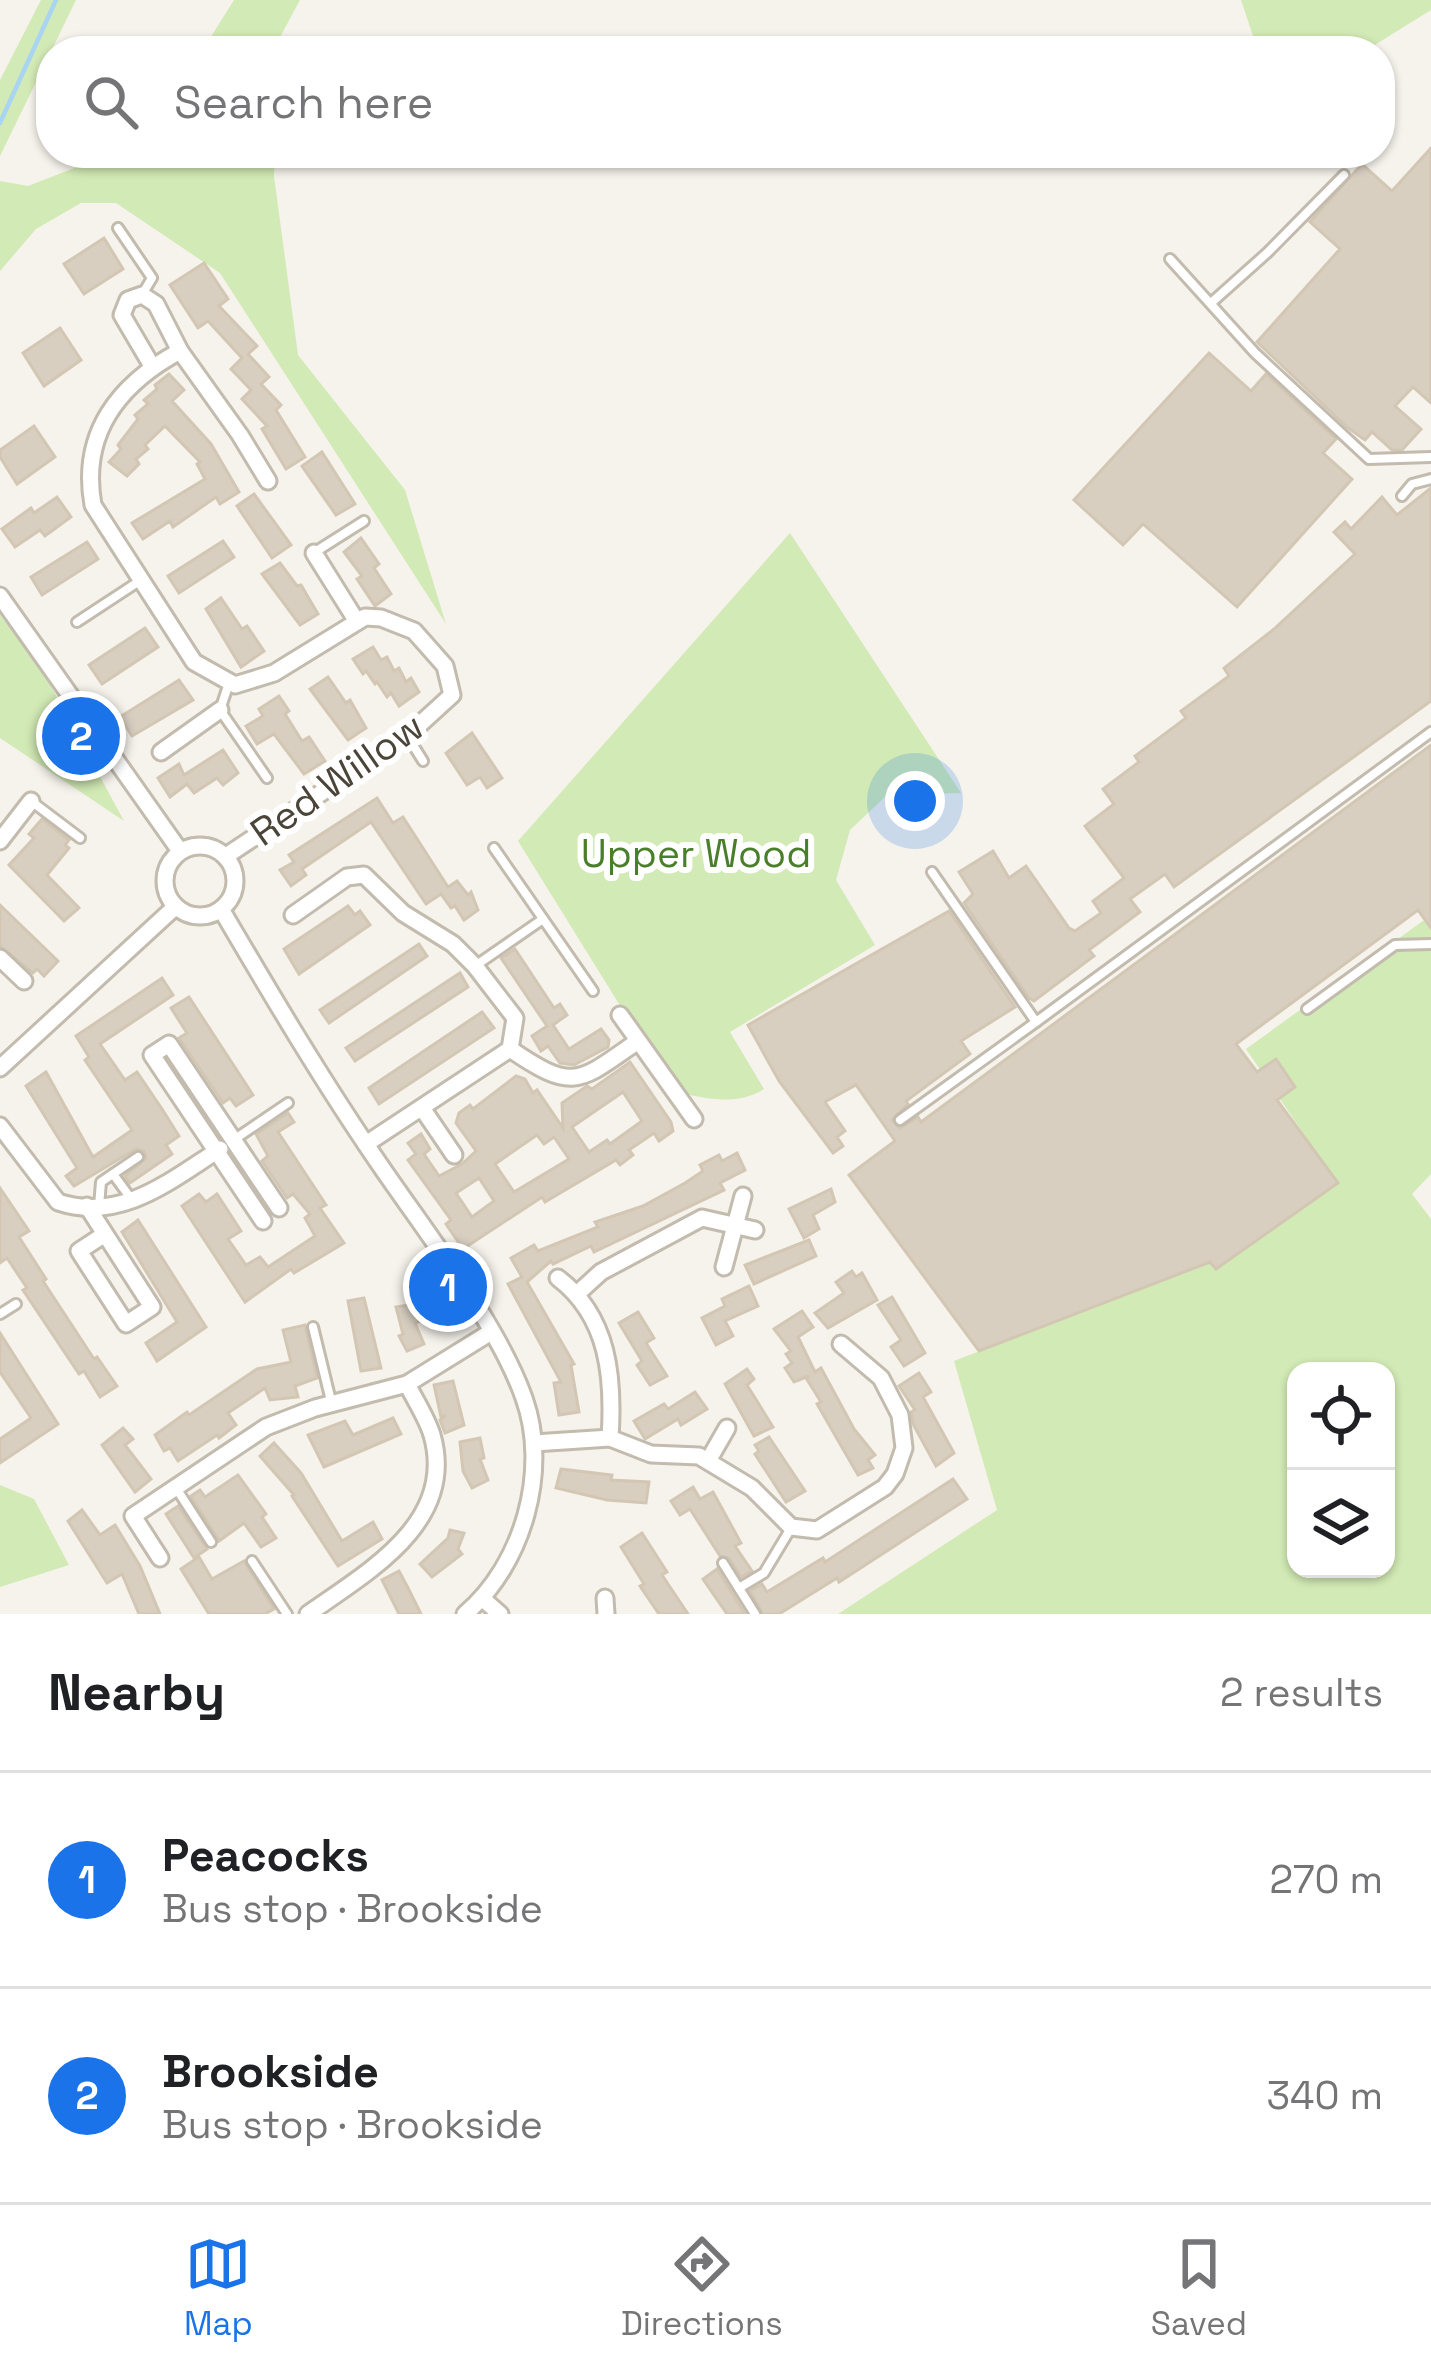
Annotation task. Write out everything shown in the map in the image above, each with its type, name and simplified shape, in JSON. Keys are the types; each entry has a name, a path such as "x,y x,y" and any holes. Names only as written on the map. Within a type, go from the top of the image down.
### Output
{"street":[{"path":"152,366 122,315 128,300 142,295 156,304 180,351 268,481"},
{"path":"180,351 126,388 105,416 88,475 93,505 194,662 235,685 274,673 356,620 314,553"},
{"path":"0,596 180,851"},
{"name":"Red Willow","path":"226,856 407,736 452,695 445,667 414,631 381,618 356,620"},
{"path":"161,752 220,710"},
{"path":"0,841 31,801"},
{"path":"204,845 226,856 234,890 221,909 203,916 175,907 164,878 180,851 204,845"},
{"path":"293,915 347,877 364,875 403,913 453,944 515,1018 510,1049 366,1144"},
{"path":"0,1068 175,907"},
{"path":"221,909 296,1039 491,1332 524,1398 534,1443 532,1502 483,1599 465,1614"},
{"path":"0,958 24,981"},
{"path":"620,1015 694,1119"},
{"path":"510,1049 547,1074 586,1078 638,1041"},
{"path":"263,1221 152,1055 169,1044 279,1208"},
{"path":"422,1108 454,1155"},
{"path":"0,1126 58,1202 93,1206 149,1195 233,1140"},
{"path":"724,1267 743,1196"},
{"path":"93,1206 105,1234 152,1307 126,1324 79,1251 105,1234"},
{"path":"578,1293 602,1272 702,1218 755,1230"},
{"path":"558,1278 578,1293 608,1359 610,1438"},
{"path":"160,1558 134,1516 174,1486 266,1427 406,1384 491,1332"},
{"path":"534,1443 610,1438 651,1454 699,1456 752,1488 791,1527 818,1530 885,1487 904,1448 900,1415 881,1378 841,1344"},
{"path":"308,1614 399,1546 427,1513 437,1472 432,1433 406,1384"},
{"path":"708,1461 727,1428"},
{"path":"483,1599 500,1614"}],"lane":[{"path":"1211,303 1344,175"},
{"path":"118,228 152,278 142,295"},
{"path":"1170,260 1255,353 1369,459 1431,457"},
{"path":"1402,496 1412,484 1431,478"},
{"path":"314,553 364,521"},
{"path":"77,622 141,580"},
{"path":"229,682 220,710 267,778"},
{"path":"900,1120 1431,732"},
{"path":"407,736 424,761"},
{"path":"31,801 80,838"},
{"path":"494,848 592,991"},
{"path":"932,872 1036,1022"},
{"path":"475,966 543,919"},
{"path":"1307,1010 1395,945 1431,944"},
{"path":"233,1140 288,1103"},
{"path":"93,1206 101,1182 138,1157"},
{"path":"113,1174 133,1201"},
{"path":"0,1314 16,1304"},
{"path":"313,1327 332,1403"},
{"path":"174,1486 212,1542"},
{"path":"739,1588 764,1573 791,1527"},
{"path":"251,1561 287,1614"},
{"path":"723,1563 755,1614"}],"green space":[{"path":"41,0 76,0 58,36 36,36 36,82 0,156 0,80"},
{"path":"234,0 300,0 281,36 211,36"},
{"path":"1241,0 1431,0 1431,10 1389,36 1253,36"},
{"path":"74,168 274,168 298,355 405,490 446,624 220,273 116,203 81,203 36,229 0,271 0,181 28,186"},
{"name":"Upper Wood","path":"790,533 961,793 887,795 850,830 836,880 875,945 730,1032 764,1089 742,1098 708,1098 673,1091 518,841"},
{"path":"0,615 39,664 124,821 0,738"},
{"path":"1431,915 1431,1174 1412,1194 1431,1219 1431,1614 838,1614 997,1510 954,1361 1210,1262 1337,1183 1246,1049"},
{"path":"0,1485 34,1499 69,1565 0,1587"}],"building":[{"path":"1431,148 1431,403 1413,387 1395,406 1421,429 1402,450 1392,450 1372,432 1365,440 1347,427 1257,342 1340,249 1310,222 1358,168 1366,168 1392,191"},
{"path":"104,238 123,269 84,294 64,264"},
{"path":"204,263 228,299 219,306 257,346 248,354 269,377 261,384 281,405 276,410 305,457 286,469 262,429 267,426 242,399 251,390 231,369 242,358 208,321 198,328 170,285"},
{"path":"60,328 81,360 44,386 23,353"},
{"path":"1209,353 1251,391 1266,374 1336,439 1323,453 1352,479 1237,607 1143,524 1123,545 1074,500"},
{"path":"169,374 184,390 172,401 211,444 239,492 220,504 216,497 173,527 170,521 143,539 132,523 205,479 200,462 165,426 145,445 148,449 127,476 109,462 138,419 135,415 148,404 144,400"},
{"path":"34,426 55,457 17,484 0,450"},
{"path":"322,452 355,504 336,515 302,466"},
{"path":"1431,488 1431,701 1174,887 1165,874 1130,899 1140,912 1089,950 1094,956 1034,1001 1029,998 964,903 973,894 959,872 993,851 1009,878 1026,866 1069,928 1075,931 1101,913 1093,901 1124,878 1085,826 1114,804 1103,789 1139,762 1135,756 1186,718 1181,711 1229,676 1224,668 1355,554 1334,532 1345,522 1351,529 1382,497 1397,515"},
{"path":"254,494 291,545 272,558 237,506"},
{"path":"57,497 71,517 45,536 40,530 15,547 2,529"},
{"path":"361,538 391,594 375,606 357,579 362,576 344,552"},
{"path":"223,541 234,557 179,593 168,576"},
{"path":"87,542 98,559 42,595 31,577"},
{"path":"280,563 301,585 318,614 300,625 262,574"},
{"path":"221,598 264,651 241,667 206,609"},
{"path":"145,628 158,647 102,684 89,665"},
{"path":"373,647 381,660 387,657 394,671 399,668 406,682 411,678 419,692 399,706 353,659"},
{"path":"328,677 346,703 350,700 366,728 348,740 310,689"},
{"path":"179,680 193,700 132,736 120,717"},
{"path":"279,696 302,741 309,737 325,761 304,774 274,734 257,744 246,726 263,716 259,709"},
{"path":"472,733 502,778 487,788 480,777 467,785 446,753"},
{"path":"1431,745 1431,928 1418,910 1236,1044 1257,1072 1276,1059 1295,1087 1277,1100 1338,1183 1216,1269 1210,1262 979,1351 849,1175 895,1141 856,1085 825,1102 845,1131 837,1137 843,1146 833,1153 779,1081 748,1025 949,911 1015,1007 961,1041 970,1054 906,1101 892,1120 900,1128 918,1117 921,1122"},
{"path":"223,750 238,773 223,785 217,778 194,793 187,784 170,797 158,778 179,764 184,775"},
{"path":"377,798 393,823 403,817 448,887 457,881 468,895 471,892 478,910 464,920 441,894 426,904 371,822 302,869 306,875 291,886 280,870 294,862 289,855"},
{"path":"42,819 69,840 65,845 69,848 47,875 79,908 64,921 9,865 34,838 29,834"},
{"path":"0,905 58,961 44,976 37,969 33,973 0,946"},
{"path":"348,906 355,915 360,911 370,925 299,974 284,949"},
{"path":"419,944 427,956 329,1023 320,1010"},
{"path":"515,949 554,1008 560,1004 567,1015 553,1025 569,1049 601,1029 608,1047 574,1065 560,1063 548,1046 541,1051 532,1036 547,1026 501,958"},
{"path":"460,973 468,987 355,1061 346,1048"},
{"path":"162,978 173,995 100,1044 125,1080 137,1072 162,1109 179,1136 166,1145 172,1154 130,1183 125,1176 146,1158 144,1151 136,1149 74,1186 66,1176 77,1168 26,1086 46,1072 93,1157 132,1130 85,1060 89,1057 76,1036"},
{"path":"189,997 253,1095 236,1106 230,1098 223,1103 179,1038 187,1033 171,1008"},
{"path":"482,1012 494,1028 379,1104 369,1088"},
{"path":"630,1062 673,1131 659,1141 654,1133 629,1150 633,1155 620,1165 616,1160 545,1202 542,1197 463,1249 446,1224 451,1220 408,1160 416,1154 408,1143 421,1134 430,1149 424,1154 439,1176 476,1151 456,1123 459,1113 470,1105 473,1109 516,1076 525,1079 533,1093 537,1090 563,1128 562,1103 587,1086 592,1089","holes":["623,1092 642,1121 610,1144 607,1140 589,1152 572,1127","537,1135 544,1144 554,1137 569,1159 514,1192 495,1164","479,1178 494,1201 472,1217 456,1193"]},
{"path":"288,1113 294,1122 278,1132 326,1205 320,1208 344,1243 294,1273 291,1269 245,1302 182,1206 199,1194 206,1202 217,1194 241,1231 228,1239 246,1265 260,1257 268,1267 315,1236 305,1218 310,1214 293,1194 287,1198 262,1161 268,1156 256,1134"},
{"path":"737,1153 745,1170 720,1183 724,1190 594,1252 591,1246 551,1261 527,1282 574,1364 579,1412 559,1415 554,1383 561,1382 508,1284 522,1277 511,1258 534,1245 538,1251 598,1227 595,1222 643,1206 685,1183 703,1171 700,1165 719,1155 722,1161"},
{"path":"0,1188 29,1231 19,1237 43,1281 117,1386 100,1397 84,1371 79,1374 7,1258 0,1263"},
{"path":"831,1189 835,1202 813,1215 819,1229 804,1238 789,1209"},
{"path":"138,1220 206,1327 157,1361 146,1343 177,1322 122,1232"},
{"path":"809,1240 816,1256 754,1284 745,1265"},
{"path":"852,1271 856,1277 862,1273 877,1300 828,1328 815,1313 844,1293 836,1282"},
{"path":"749,1286 758,1306 725,1321 733,1336 716,1345 702,1318 725,1306 722,1299"},
{"path":"892,1297 925,1353 904,1366 891,1347 901,1340 878,1305"},
{"path":"364,1298 381,1368 361,1371 348,1301"},
{"path":"416,1304 420,1321 415,1323 424,1344 407,1351 399,1336 403,1334 396,1307"},
{"path":"802,1311 813,1327 798,1337 815,1372 821,1368 854,1429 875,1455 868,1460 873,1468 858,1475 817,1404 821,1402 809,1376 794,1382 785,1368 792,1363 786,1354 791,1351 774,1329"},
{"path":"638,1312 654,1338 646,1343 667,1376 650,1385 619,1323"},
{"path":"305,1325 317,1378 295,1386 298,1397 270,1400 265,1388 228,1413 236,1425 219,1438 178,1461 170,1448 164,1451 155,1435 187,1412 189,1415 257,1369 291,1362 283,1330"},
{"path":"0,1333 58,1424 0,1463 0,1439 31,1418 0,1372"},
{"path":"747,1369 754,1379 747,1385 773,1427 754,1436 725,1384"},
{"path":"919,1373 931,1392 923,1397 954,1453 936,1466 913,1424 911,1412 915,1410 899,1386"},
{"path":"453,1381 464,1425 445,1433 440,1420 446,1415 441,1417 434,1385"},
{"path":"695,1392 707,1409 681,1425 678,1419 645,1439 634,1421 664,1404 668,1409"},
{"path":"393,1418 401,1434 324,1467 308,1435 345,1421 353,1435"},
{"path":"123,1428 133,1439 125,1445 151,1479 135,1492 102,1445"},
{"path":"769,1437 805,1491 786,1502 755,1454 759,1451 755,1445"},
{"path":"480,1438 484,1458 480,1459 488,1480 472,1488 463,1471 460,1442"},
{"path":"274,1443 301,1473 342,1541 373,1522 382,1539 338,1566 294,1495 260,1456"},
{"path":"561,1469 649,1482 646,1503 556,1488"},
{"path":"238,1475 266,1514 262,1517 276,1538 261,1547 244,1523 219,1541 191,1496 200,1490 205,1497"},
{"path":"953,1479 967,1499 839,1582 837,1578 779,1614 763,1614 750,1591 762,1584 767,1592 823,1558 825,1562"},
{"path":"693,1487 700,1499 713,1492 741,1543 735,1546 752,1571 741,1577 729,1558 720,1556 690,1509 680,1515 671,1501"},
{"path":"178,1506 207,1549 194,1558 166,1514"},
{"path":"82,1510 100,1535 115,1525 140,1566 160,1614 139,1614 122,1574 107,1583 68,1521"},
{"path":"450,1530 464,1533 458,1549 462,1554 432,1577 420,1564 448,1538"},
{"path":"642,1533 688,1614 659,1614 640,1586 644,1584 621,1547"},
{"path":"199,1557 212,1579 244,1561 274,1609 265,1614 209,1614 181,1569"},
{"path":"717,1569 745,1614 727,1614 703,1579"},
{"path":"399,1571 421,1614 399,1614 382,1580"}],"waterway":[{"path":"40,36 56,0"},
{"path":"0,123 36,44"}],"place":[{"name":"Brookside","path":"81,736"},
{"name":"Peacocks","path":"448,1287"}]}
